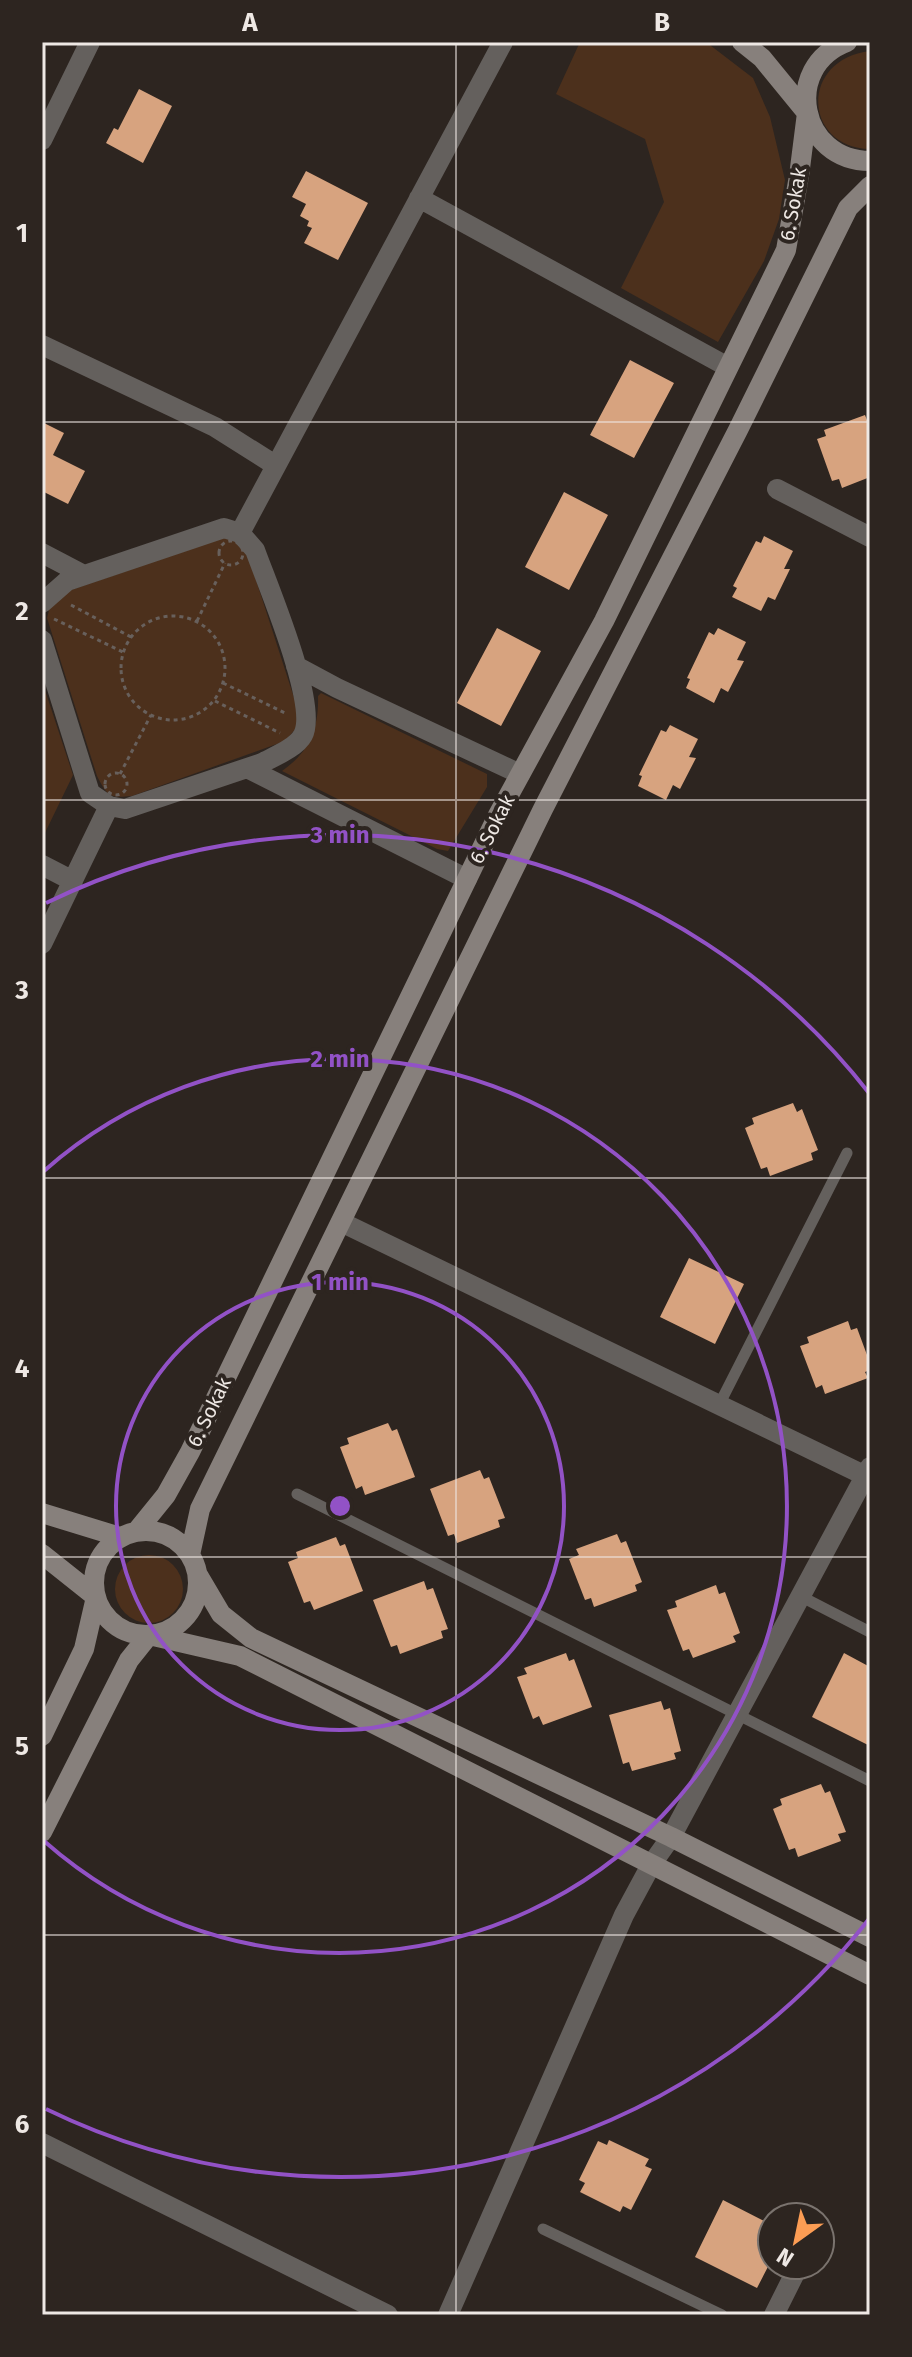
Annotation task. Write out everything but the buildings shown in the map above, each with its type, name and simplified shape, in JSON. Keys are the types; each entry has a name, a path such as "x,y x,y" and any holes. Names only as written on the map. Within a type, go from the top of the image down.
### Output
{"street":[{"path":"42,140 90,42"},
{"path":"240,533 503,42"},
{"path":"742,42 762,58 807,113 825,145 840,155 870,161"},
{"name":"6. Sokak","path":"128,1534 166,1495 190,1452 467,879 520,774 604,621 786,250 799,176 807,113 806,93 811,74 822,58 847,42"},
{"name":"6. Sokak","path":"194,1565 200,1509 530,836 848,208 870,186"},
{"path":"419,198 728,367"},
{"path":"42,345 215,427 275,465"},
{"path":"777,489 870,537"},
{"path":"43,648 90,793 109,806 125,809 272,758 297,742 307,723 296,666 255,550 240,533 224,528 67,581 45,604"},
{"path":"42,553 84,575"},
{"path":"296,666 520,774"},
{"path":"247,768 467,879"},
{"path":"42,944 109,806"},
{"path":"42,865 73,881"},
{"path":"341,1222 719,1405 869,1473 618,1929 448,2315"},
{"path":"42,1513 128,1534 153,1531 169,1536 183,1545 221,1614 251,1638 671,1837 870,1937"},
{"path":"42,1736 84,1649 96,1597 94,1579 98,1562 107,1548 128,1534"},
{"path":"42,1554 96,1597 104,1613 116,1625 132,1633 240,1656 870,1975"},
{"path":"42,1832 129,1660 149,1635 166,1631 181,1621 192,1608 198,1592 194,1565"},
{"path":"42,2143 388,2315"},
{"path":"774,2315 791,2281"}],"lane":[{"path":"719,1405 847,1153"},
{"path":"297,1494 870,1781"},
{"path":"802,1597 870,1632"},
{"path":"543,2229 722,2315"}],"path":[{"path":"196,622 225,563"},
{"path":"45,604 131,637"},
{"path":"45,604 123,652"},
{"path":"174,616 196,622 218,641 225,658 223,683 213,701 194,716 177,720 151,715 132,700 124,685 121,669 123,652 131,637 143,625 158,618 174,616"},
{"path":"223,683 307,723"},
{"path":"213,701 297,742"},
{"path":"120,774 151,715"},
{"path":"111,774 120,774 127,780 127,787 123,793 112,794 107,790 106,779 111,774"}],"shaded area":[{"path":"580,42 706,42 753,78 770,117 785,180 779,219 764,261 718,342 621,288 664,202 645,139 556,94"},
{"path":"870,51 870,149 848,145 832,135 822,120 818,103 821,86 830,70 847,58"},
{"path":"229,536 246,549 298,710 298,726 285,741 132,796 110,795 97,776 47,618 51,602 65,592"},
{"path":"42,681 73,775 42,839"},
{"path":"321,693 487,774 487,787 448,851 437,849 282,771 306,748 317,719 318,696"},
{"path":"156,1555 177,1570 183,1589 181,1602 173,1613 156,1623 142,1623 125,1613 117,1602 115,1582 125,1565 136,1557"}]}
